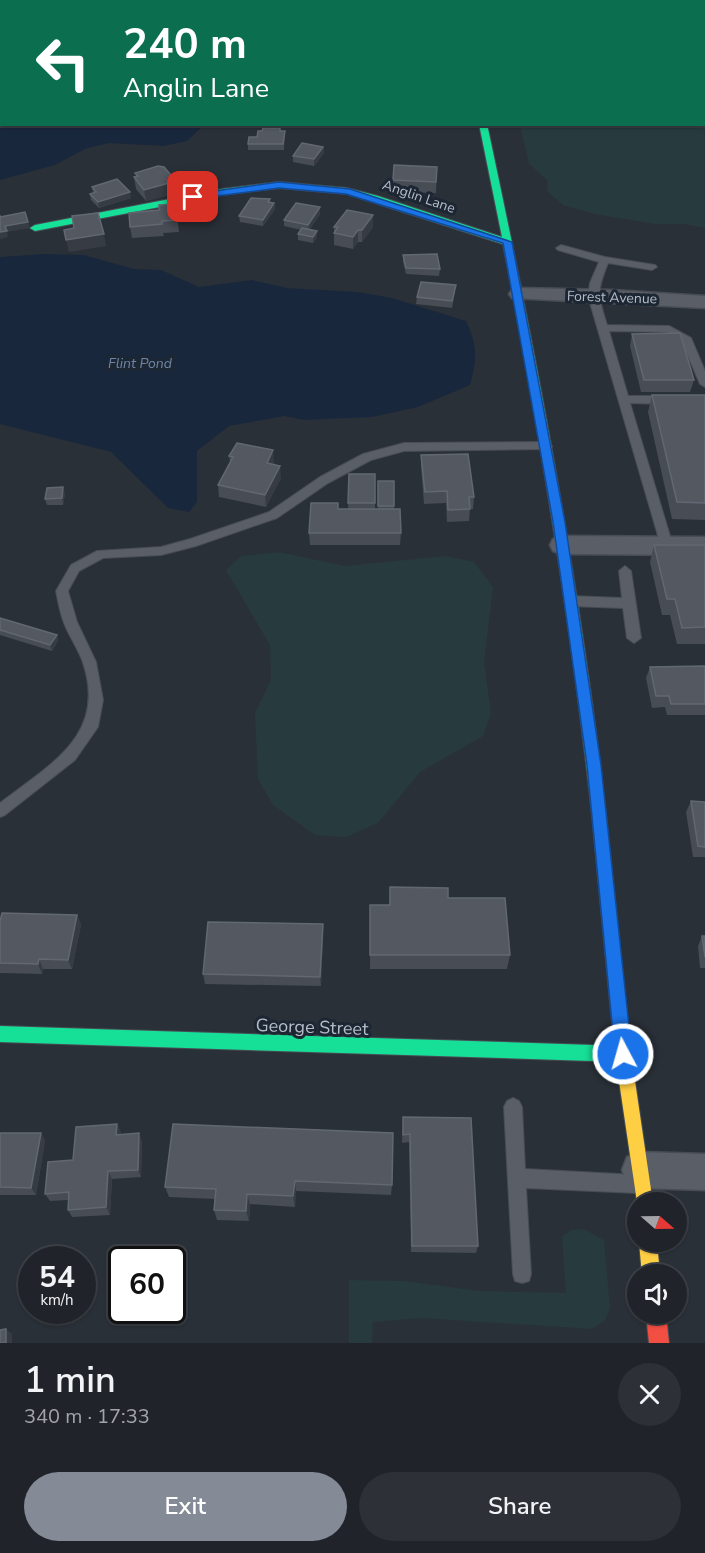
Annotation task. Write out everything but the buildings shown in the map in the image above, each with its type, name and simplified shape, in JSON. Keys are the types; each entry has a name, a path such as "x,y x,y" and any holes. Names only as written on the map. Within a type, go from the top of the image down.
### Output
{"main road":[{"path":"483,126 519,294 562,544 594,765 623,1054 642,1186"},
{"name":"Anglin Lane","path":"35,228 222,192 275,186 302,186 347,191 375,198 507,242"},
{"name":"George Street","path":"0,1034 623,1054"},
{"path":"657,1324 659,1343"}],"street":[{"name":"Forest Avenue","path":"519,294 705,302"},
{"path":"562,544 705,546"},
{"path":"642,1186 705,1172"}],"lane":[{"path":"561,248 604,260 652,267"},
{"path":"604,260 595,283 593,296 668,546"},
{"path":"602,328 669,329 687,340 705,384"},
{"path":"624,399 682,401"},
{"path":"0,811 70,756 91,727 96,700 89,662 70,622 62,591 75,568 101,554 161,551 192,543 273,515 324,480 367,457 404,447 546,446"},
{"path":"625,571 634,638"},
{"path":"570,601 629,603"},
{"path":"513,1107 522,1275"},
{"path":"517,1178 642,1186"}],"green space":[{"path":"520,126 704,126 705,228 684,224 655,224 595,214 563,205 548,192 547,180 529,164"},
{"path":"279,552 345,566 446,556 474,562 493,587 484,662 491,713 483,736 420,772 378,823 346,837 315,835 273,805 258,779 255,713 271,680 270,645 226,570 241,556"},
{"path":"584,1229 604,1240 610,1308 605,1320 592,1329 422,1318 373,1322 372,1343 349,1343 349,1280 404,1281 480,1291 566,1293 562,1236 571,1230"}],"water":[{"path":"0,126 203,126 187,141 164,146 109,143 85,149 55,165 0,180"},
{"name":"Flint Pond","path":"44,254 84,255 134,269 161,270 199,287 252,280 287,288 358,292 392,298 466,321 473,338 475,353 470,385 418,407 372,417 303,420 285,416 229,426 197,451 197,502 189,512 168,508 111,452 0,424 0,257"}],"traffic: fast":[{"path":"483,126 535,382 565,555 599,815"},
{"path":"35,228 222,192 279,185 347,191 375,198 507,242"},
{"path":"0,1034 623,1054"}],"traffic: slow":[{"path":"599,815 623,1054 642,1192"},
{"path":"649,1252 650,1264"}],"traffic: jam":[{"path":"657,1324 659,1343"}],"route":[{"path":"193,197 251,187 279,185 347,191 375,198 507,242 519,294 559,522 594,765 623,1054"}]}
